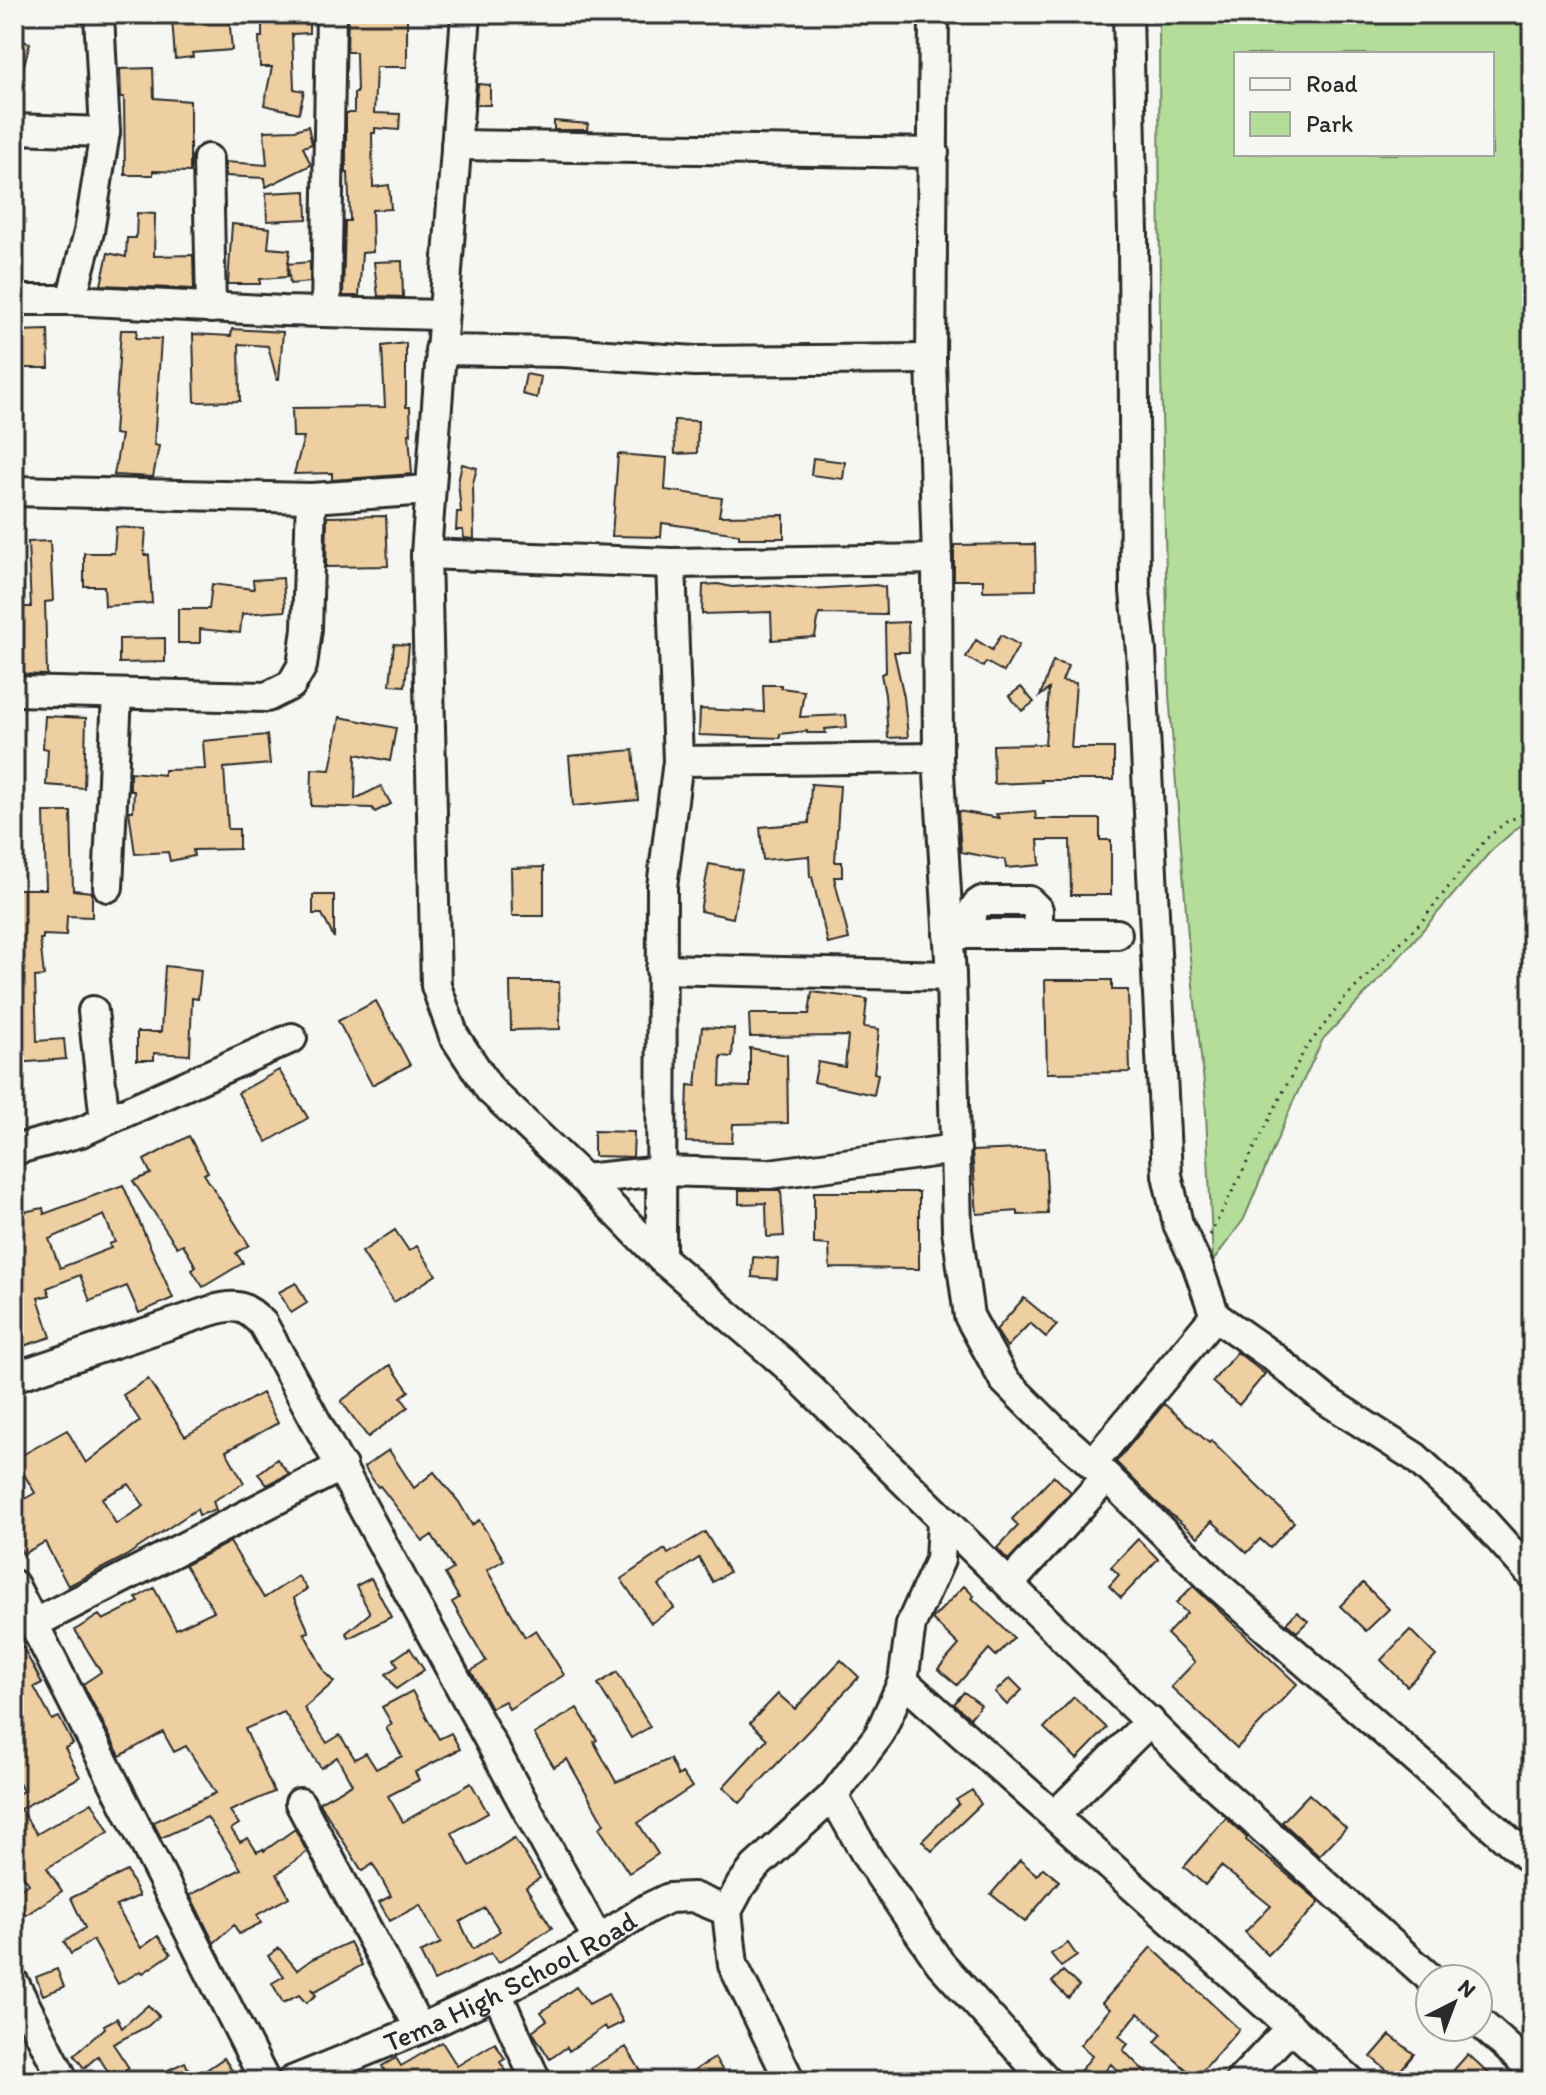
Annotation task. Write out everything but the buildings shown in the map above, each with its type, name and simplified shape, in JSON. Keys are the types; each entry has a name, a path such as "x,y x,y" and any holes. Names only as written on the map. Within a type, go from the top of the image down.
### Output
{"street":[{"path":"71,300 89,232 105,132 99,14"},
{"path":"326,312 331,14"},
{"path":"466,14 426,554 436,986 454,1036 490,1090 661,1258 785,1364 1203,1775 1414,1964"},
{"path":"934,14 931,359 937,559 938,758 960,934"},
{"path":"1128,14 1135,591 1141,651 1167,1175 1178,1224 1197,1264 1215,1316 1272,1356 1326,1400 1415,1457 1478,1515 1532,1575"},
{"path":"14,129 105,132"},
{"path":"456,145 934,153"},
{"path":"208,159 211,308"},
{"path":"14,300 442,315"},
{"path":"440,350 564,352 695,361 931,359"},
{"path":"14,491 311,498 429,490"},
{"path":"14,691 267,697 291,685 302,666 307,629 311,498"},
{"path":"426,554 671,563 937,559"},
{"path":"661,1258 662,887 678,761 671,563"},
{"path":"108,887 117,694"},
{"path":"678,761 938,758"},
{"path":"1117,934 1038,933 1038,910 1029,901 982,901 972,909 960,934 951,976 957,1230 969,1316 1004,1380 1216,1584 1532,1861"},
{"path":"661,969 951,976"},
{"path":"93,1011 105,1121"},
{"path":"14,1150 81,1132 292,1038"},
{"path":"584,1179 661,1171 769,1174 956,1149"},
{"path":"14,1377 228,1305 249,1309 263,1324 342,1466 598,1940"},
{"path":"1009,1584 1100,1470 1215,1316"},
{"path":"33,1624 342,1466"},
{"path":"790,2081 733,1965 727,1911 755,1867 833,1796 879,1735 903,1681 911,1624 940,1560 942,1521"},
{"path":"14,1585 265,2081"},
{"path":"903,1681 1351,2081"},
{"path":"1055,1815 1150,1721"},
{"path":"833,1796 868,1858 940,1963 1047,2081"},
{"path":"300,1803 420,2029"},
{"name":"Tema High School Road","path":"297,2080 497,1993 598,1940 669,1898 693,1897 727,1911"},
{"path":"14,1983 64,2081"},
{"path":"497,1993 536,2081"},
{"path":"1240,2081 1291,2027"},
{"path":"1494,2035 1532,2069"}],"path":[{"path":"1197,1264 1304,1051 1345,998 1422,921 1486,839 1506,822 1532,810"}],"green space":[{"path":"1159,14 1532,14 1532,821 1523,823 1490,852 1390,968 1323,1039 1244,1219 1213,1261 1205,1092 1189,949 1169,694 1160,332"}]}
